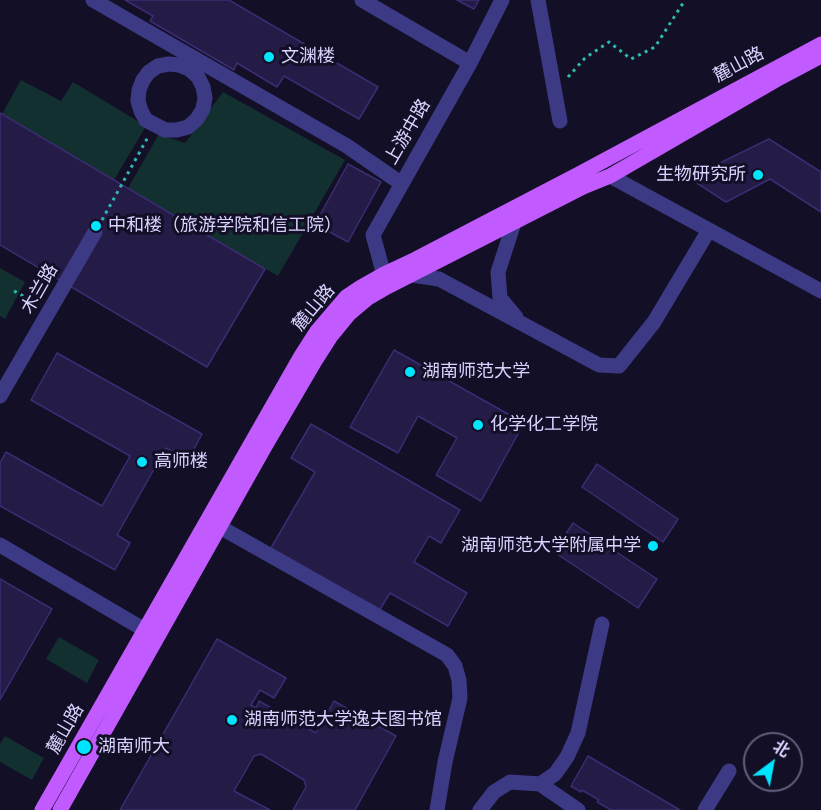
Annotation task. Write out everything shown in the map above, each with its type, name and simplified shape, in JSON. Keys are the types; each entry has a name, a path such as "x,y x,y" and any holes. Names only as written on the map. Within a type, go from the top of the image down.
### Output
{"main road":[{"name":"麓山路","path":"42,810 218,526 315,361 349,314 386,281 416,260 821,44"},
{"name":"麓山路","path":"60,810 277,397 317,331 346,297 386,281 411,275 610,176 821,56"}],"lane":[{"path":"93,0 192,63 347,146 402,184"},
{"path":"362,0 470,63"},
{"name":"上游中路","path":"386,281 373,235 470,63 502,0"},
{"path":"538,0 560,121"},
{"path":"192,63 203,87 205,98 197,119 188,127 177,130 165,130 146,120 138,100 138,90 142,80 158,66 192,63"},
{"path":"610,176 821,291"},
{"path":"514,224 498,272 500,298 522,324"},
{"path":"411,275 439,279 599,364 618,366 654,322 709,230"},
{"name":"木兰路","path":"0,396 95,232"},
{"path":"218,526 447,655 455,666 459,680 460,699 445,762 437,810"},
{"path":"0,545 151,634"},
{"path":"540,784 555,774 567,757 578,733 603,624"},
{"path":"705,810 729,771"},
{"path":"480,810 494,792 510,782 540,784 578,810"}],"path":[{"path":"555,92 585,58 609,42 632,60 655,47 685,0"},
{"path":"95,232 156,125"},
{"path":"14,291 50,311"}],"green space":[{"path":"21,80 61,101 73,82 146,126 114,180 2,114"},
{"path":"223,92 345,160 278,276 128,188 159,134 185,143"},
{"path":"0,268 25,282 5,319 0,316"},
{"path":"59,637 99,660 87,683 46,659"},
{"path":"5,736 44,758 32,780 0,762 0,744"}],"building":[{"name":"文渊楼","path":"125,0 229,0 378,87 359,119 284,76 277,87 237,63 234,70 150,21 153,16"},
{"path":"457,0 479,0 474,9"},
{"name":"中和楼（旅游学院和信工院）","path":"0,113 265,269 207,367 0,245"},
{"name":"生物研究所","path":"769,139 821,172 821,212 770,179 726,202 689,178"},
{"path":"348,164 381,182 348,242 315,224"},
{"name":"化学化工学院","path":"394,350 524,423 481,501 436,475 457,438 418,416 398,453 350,427"},
{"name":"高师楼","path":"57,353 202,434 188,460 166,448 117,535 130,543 115,570 0,506 0,463 6,452 102,506 130,456 31,400"},
{"path":"311,424 460,510 441,543 429,536 414,562 467,593 448,626 390,593 379,611 271,548 315,472 291,458"},
{"path":"597,464 678,519 663,542 582,487"},
{"path":"573,523 657,579 638,608 554,552"},
{"path":"0,579 52,609 0,700"},
{"name":"湖南师范大学逸夫图书馆","path":"217,639 286,678 274,698 260,690 251,705 256,708 259,701 316,733 334,701 396,736 355,810 293,810 306,787 304,780 261,754 254,756 234,791 270,810 120,810"},
{"path":"588,756 680,810 611,810 597,802 599,800 571,786"}],"place":[{"name":"文渊楼","path":"269,57"},
{"name":"生物研究所","path":"758,175"},
{"name":"中和楼（旅游学院和信工院）","path":"96,226"},
{"name":"湖南师范大学","path":"410,372"},
{"name":"化学化工学院","path":"478,425"},
{"name":"高师楼","path":"142,462"},
{"name":"湖南师范大学附属中学","path":"653,546"},
{"name":"湖南师范大学逸夫图书馆","path":"232,720"},
{"name":"湖南师大","path":"84,747"}]}
